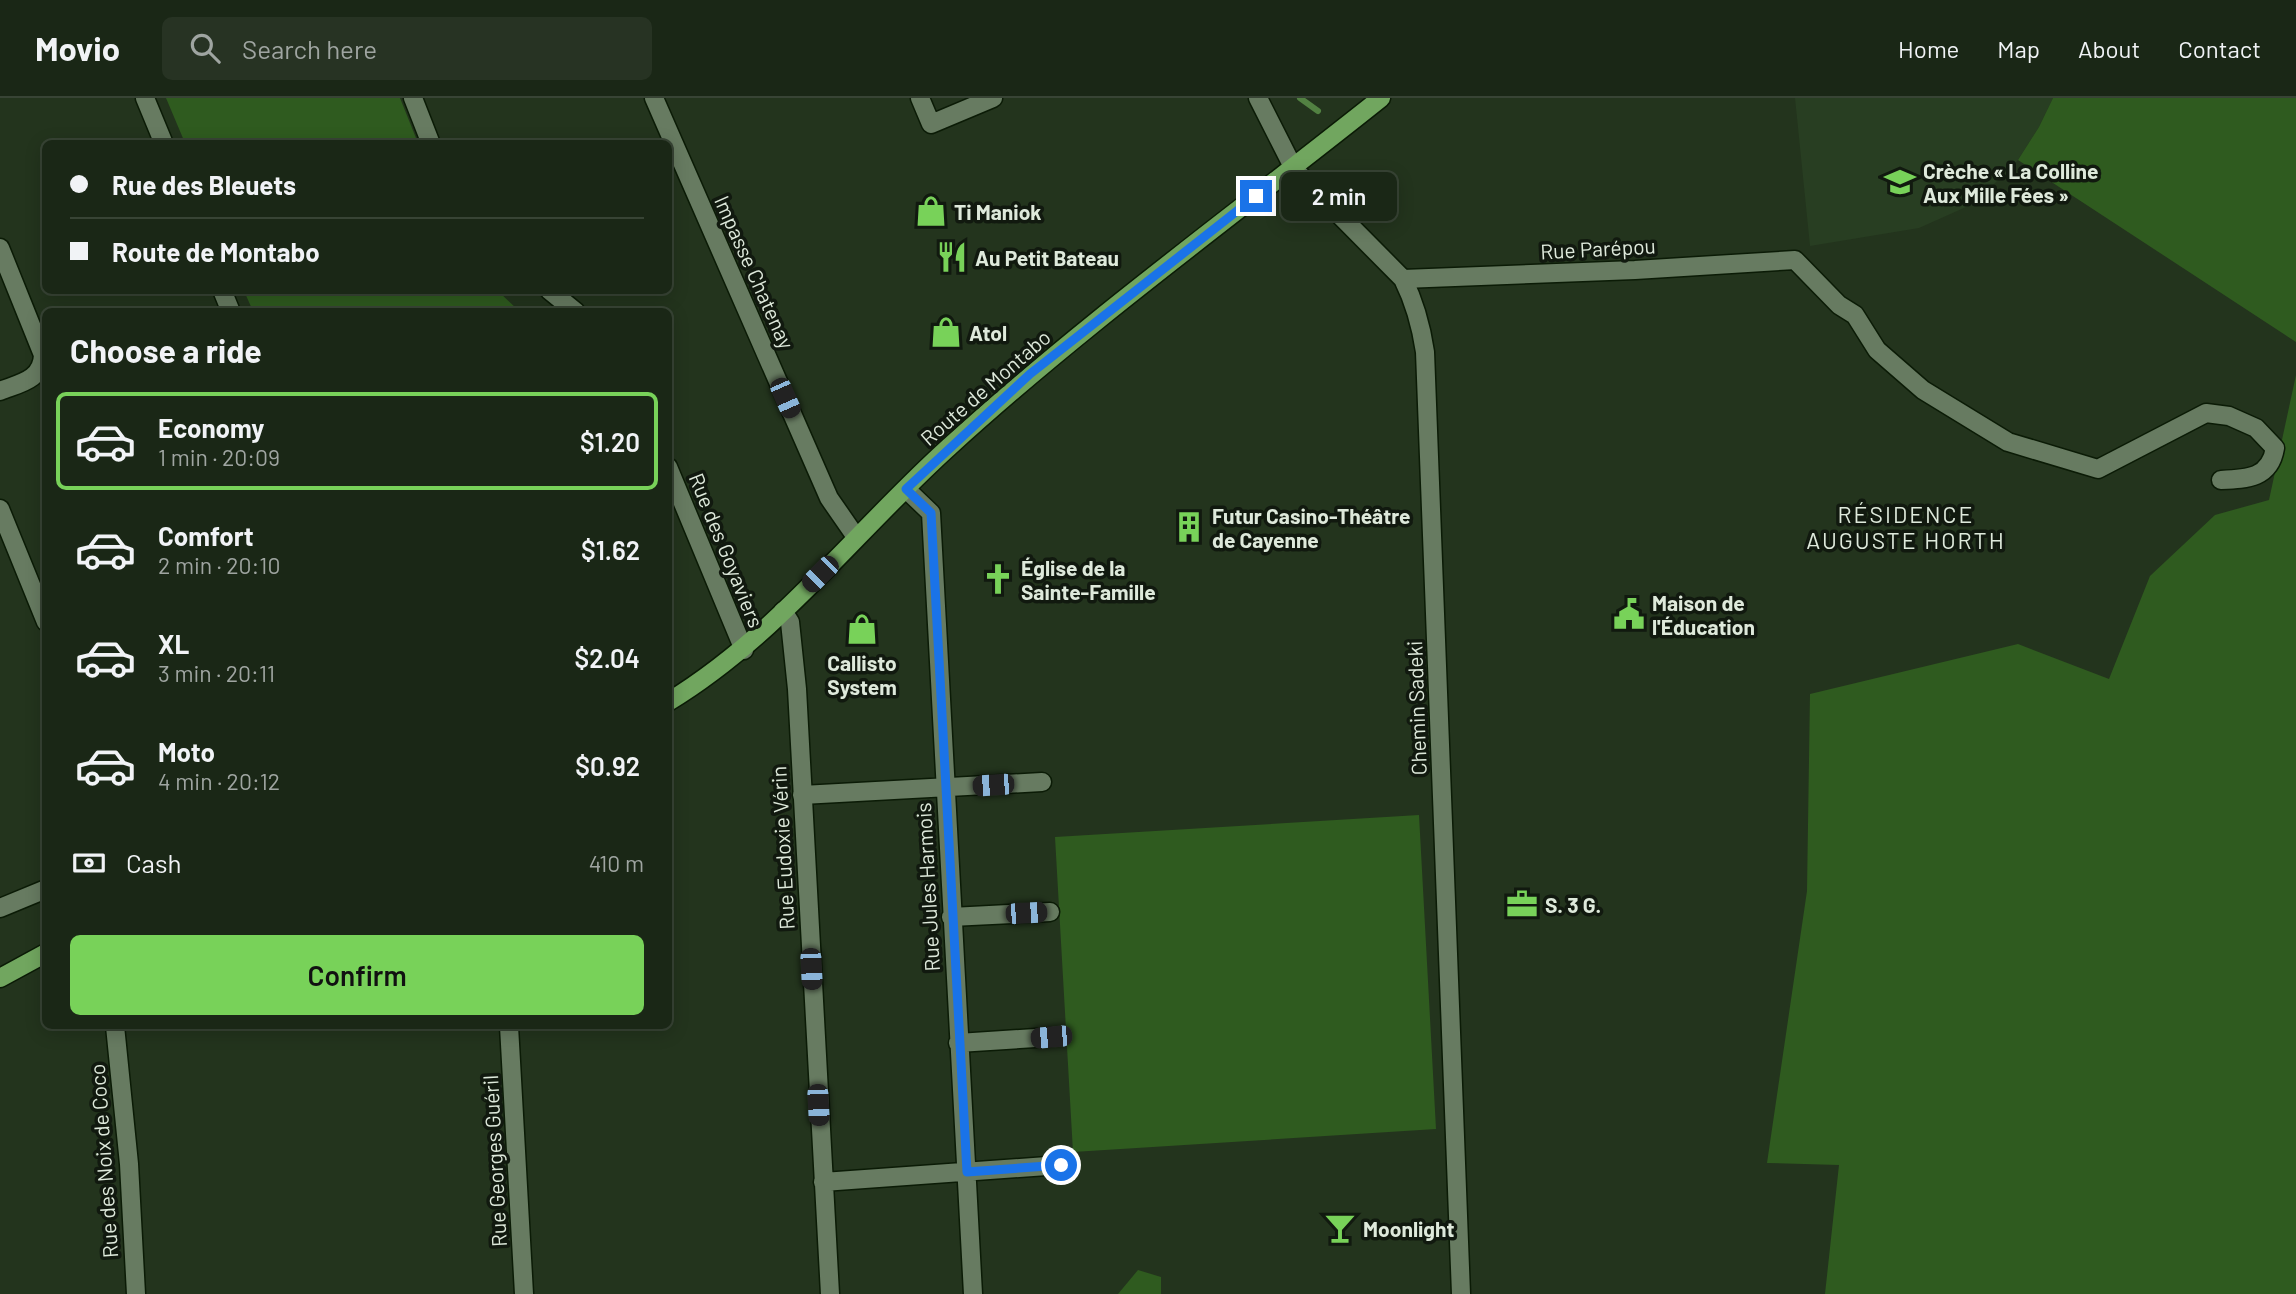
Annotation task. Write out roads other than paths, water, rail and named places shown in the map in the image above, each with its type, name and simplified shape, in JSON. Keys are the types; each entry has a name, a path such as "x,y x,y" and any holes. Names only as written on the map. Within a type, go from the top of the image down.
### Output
{"main road":[{"name":"Route de Montabo","path":"672,699 744,650 856,537 1030,374 1381,98"},
{"path":"0,978 42,955"}],"street":[{"path":"145,98 162,140"},
{"path":"413,98 429,140"},
{"name":"Impasse Chatenay","path":"654,98 829,498 856,537"},
{"path":"920,98 931,124 993,98"},
{"name":"Chemin Sadeki","path":"1258,98 1294,169 1403,279 1414,300 1425,352 1461,1294"},
{"path":"0,248 42,353"},
{"name":"Rue Parépou","path":"1403,279 1635,270 1795,260 1839,305 1855,314 1877,350 1914,382 2008,442 2098,469 2206,413 2229,416 2267,436 2275,448 2273,462 2263,473 2250,478 2221,480"},
{"path":"554,294 571,308"},
{"path":"0,391 34,377 42,367"},
{"name":"Rue des Goyaviers","path":"672,477 744,650"},
{"name":"Rue Jules Harmois","path":"906,489 931,513 973,1294"},
{"path":"0,509 42,612"},
{"name":"Rue Eudoxie Vérin","path":"783,611 790,622 802,795 830,1294"},
{"path":"802,795 1042,782"},
{"path":"0,908 42,891"},
{"path":"951,917 1050,912"},
{"name":"Rue des Noix de Coco","path":"115,1029 129,1164 136,1294"},
{"name":"Rue Georges Guéril","path":"509,1029 524,1294"},
{"path":"958,1043 1051,1037"},
{"path":"823,1182 1061,1165"}],"waterway":[{"path":"1300,98 1318,111"}],"place":[{"name":"Crèche « La Colline Aux Mille Fées »","path":"1900,182"},
{"name":"Ti Maniok","path":"931,211"},
{"name":"Au Petit Bateau","path":"952,257"},
{"name":"Atol","path":"946,332"},
{"name":"Futur Casino-Théâtre de Cayenne","path":"1189,527"},
{"name":"Église de la Sainte-Famille","path":"998,579"},
{"name":"Maison de l'Éducation","path":"1629,614"},
{"name":"Callisto System","path":"862,629"},
{"name":"S. 3 G.","path":"1522,904"},
{"name":"Moonlight","path":"1340,1228"}],"district":[{"name":"RÉSIDENCE AUGUSTE HORTH","path":"1906,527"}]}
